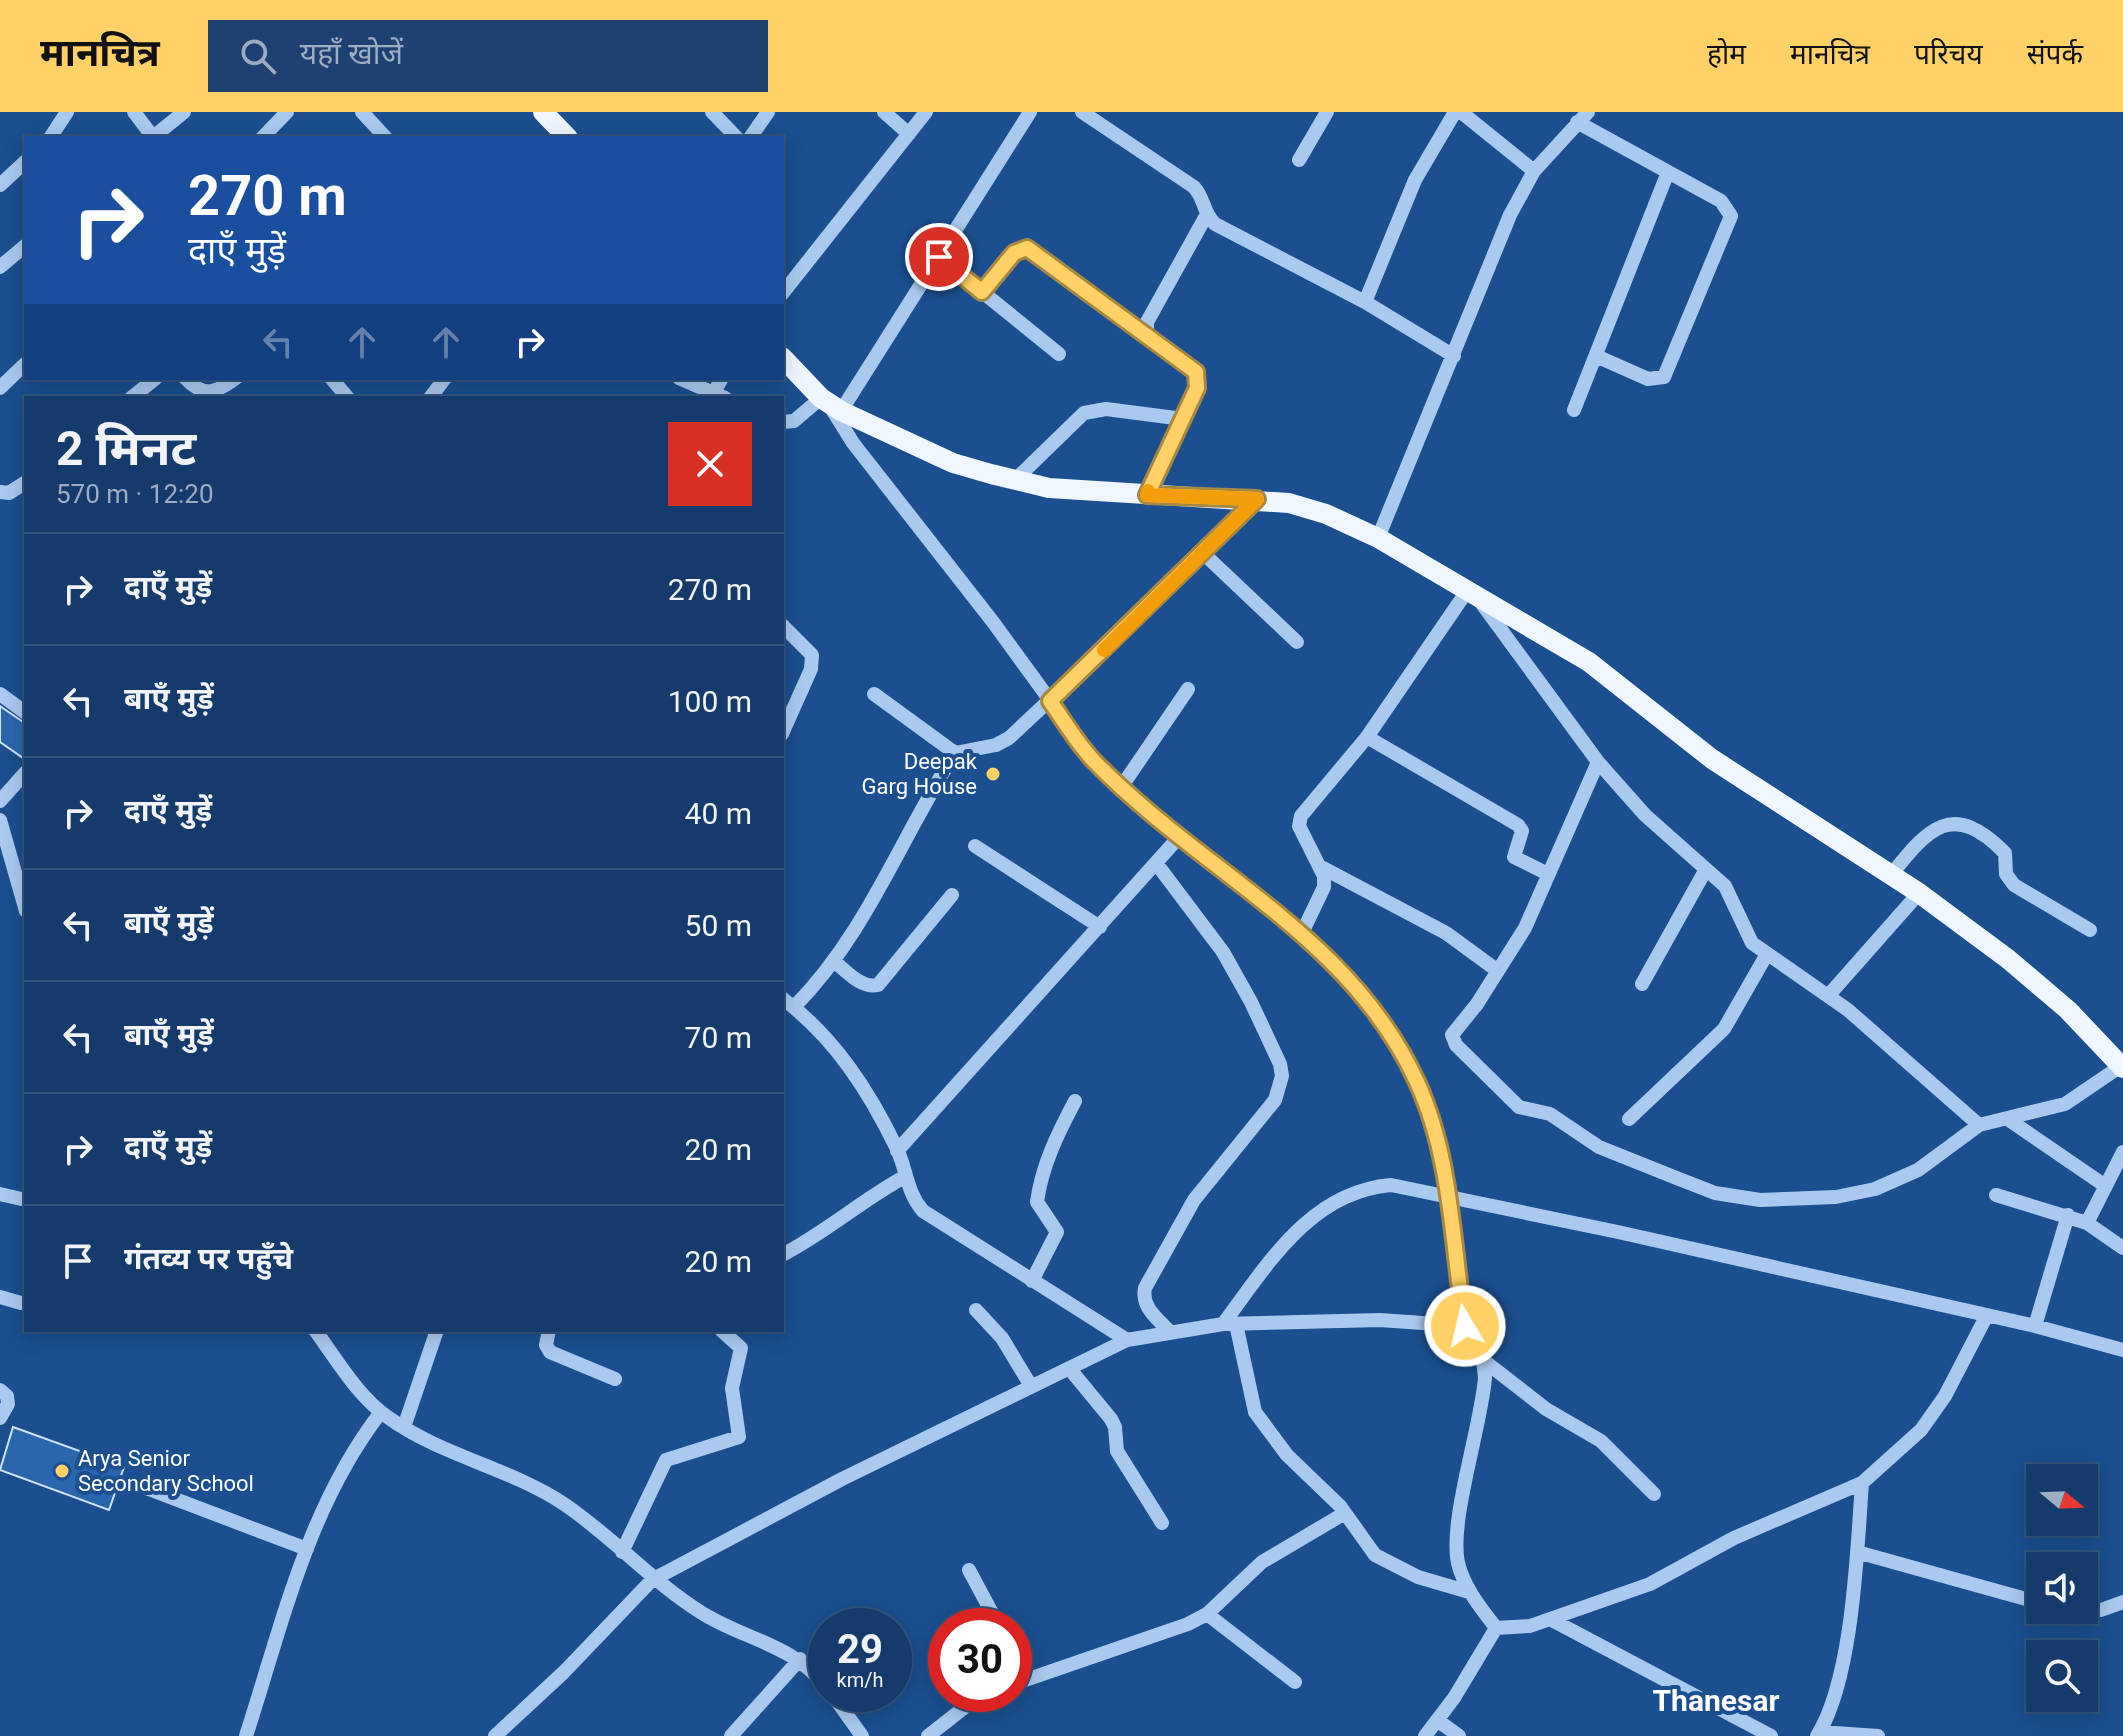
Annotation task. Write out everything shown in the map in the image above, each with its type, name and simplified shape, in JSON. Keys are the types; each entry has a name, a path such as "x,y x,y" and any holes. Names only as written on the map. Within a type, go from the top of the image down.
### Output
{"main road":[{"path":"553,116 567,136"},
{"path":"784,359 830,404 953,463 1049,488 1289,503 1326,514 1378,538 1589,662 1712,759 1919,893 2059,1002 2122,1067"}],"street":[{"path":"51,136 67,112"},
{"path":"134,112 152,136"},
{"path":"155,136 184,112"},
{"path":"264,136 287,112"},
{"path":"362,112 384,136"},
{"path":"712,112 735,136"},
{"path":"751,136 768,112"},
{"path":"884,112 909,134"},
{"path":"784,291 926,112"},
{"path":"784,421 830,404 939,257 1030,112"},
{"path":"1082,112 1194,187 1203,197 1206,216 1147,322 1147,338"},
{"path":"1299,160 1327,112"},
{"path":"1365,302 1415,180 1455,112"},
{"path":"1461,112 1534,171"},
{"path":"1378,538 1454,356 1496,245 1534,171 1582,117 1668,172 1721,201 1731,216 1664,377 1648,379 1596,356"},
{"path":"0,185 24,163"},
{"path":"1574,410 1668,172"},
{"path":"1206,216 1365,302 1454,356"},
{"path":"0,267 24,247"},
{"path":"982,292 1014,253 1027,248 1196,372 1197,388 1147,495"},
{"path":"939,257 1059,354"},
{"path":"0,388 24,365"},
{"path":"134,396 154,380"},
{"path":"187,380 202,392 210,393 233,380"},
{"path":"683,380 716,396"},
{"path":"830,404 853,443 993,622 1092,758 1179,837 1302,933 1350,978 1386,1025 1417,1081 1431,1116 1448,1194 1465,1326 1483,1360 1546,1409 1601,1441 1654,1494"},
{"path":"1015,480 1084,413 1106,409 1183,419"},
{"path":"0,492 9,493 24,483"},
{"path":"874,694 955,753 996,745 1050,701 1257,499"},
{"path":"1203,553 1297,642"},
{"path":"1302,933 1324,887 1323,868 1299,826 1301,816 1367,737 1472,595 1598,762 1645,815 1732,895 1747,937 1828,996 1979,1125"},
{"path":"784,627 812,655 811,669 784,730"},
{"path":"1122,786 1188,689"},
{"path":"0,694 24,712"},
{"path":"1367,737 1518,825 1522,831 1514,857 1548,874"},
{"path":"955,753 867,914 835,962 788,1002 857,1075 897,1151 912,1199 923,1211 1127,1340"},
{"path":"1598,762 1525,928 1452,1035 1456,1045 1519,1107 1550,1114 1599,1147 1715,1193 1760,1200 1836,1197 1875,1189 1918,1170 1979,1125 2065,1104 2122,1067"},
{"path":"0,801 24,777"},
{"path":"0,820 24,904"},
{"path":"1891,875 1928,832 1948,824 1960,825 2005,853 2006,874 2014,885 2090,930"},
{"path":"897,1151 1179,837"},
{"path":"975,846 1100,927"},
{"path":"1156,863 1223,952 1251,1002 1282,1076 1275,1100 1194,1200 1145,1288 1143,1299 1148,1309 1169,1331"},
{"path":"1323,868 1446,933 1498,971"},
{"path":"1642,984 1705,871"},
{"path":"1828,996 1919,893"},
{"path":"835,962 862,983 871,987 878,985 952,895"},
{"path":"1629,1119 1724,1029 1767,954"},
{"path":"1032,1281 1057,1232 1037,1202 1038,1192 1050,1154 1075,1101"},
{"path":"2009,1120 2104,1185"},
{"path":"2087,1223 2123,1152"},
{"path":"784,1254 822,1234 872,1195 906,1176"},
{"path":"1469,1592 1396,1569 1375,1555 1345,1513 1287,1455 1255,1412 1230,1324 1277,1252 1340,1197 1363,1187 1391,1185 1448,1194 2035,1326 2123,1350"},
{"path":"0,1194 24,1200"},
{"path":"1996,1195 2068,1215 2087,1223 2123,1248"},
{"path":"2035,1326 2068,1215"},
{"path":"0,1297 21,1303"},
{"path":"976,1310 1002,1338 1031,1386"},
{"path":"1496,1628 1530,1626 1650,1584 1734,1538 1862,1483 1921,1430 1945,1396 1987,1315"},
{"path":"495,1736 564,1672 652,1580 842,1479 1127,1340 1169,1331 1230,1324 1380,1320 1465,1326"},
{"path":"316,1332 346,1374 381,1412 404,1427 562,1503 652,1580 705,1615 776,1645 800,1659 808,1668"},
{"path":"404,1427 436,1332"},
{"path":"549,1332 546,1345 550,1352 615,1379"},
{"path":"622,1552 666,1460 739,1437 741,1432 732,1388 741,1348 723,1332"},
{"path":"1483,1360 1484,1399 1458,1531 1458,1563 1469,1592 1496,1628"},
{"path":"1069,1368 1111,1419 1115,1427 1117,1451 1162,1523"},
{"path":"0,1390 7,1396 8,1404 0,1418"},
{"path":"246,1736 307,1549 351,1451 381,1412"},
{"path":"133,1483 307,1549"},
{"path":"1862,1483 1857,1552 1844,1648 1818,1734 1878,1736"},
{"path":"1032,1678 1188,1624 1207,1614 1262,1562 1345,1513"},
{"path":"1857,1552 2026,1599"},
{"path":"969,1570 989,1608"},
{"path":"2098,1610 2123,1602"},
{"path":"1207,1614 1295,1682"},
{"path":"1550,1619 1771,1736"},
{"path":"1425,1736 1496,1628"},
{"path":"731,1736 800,1659"},
{"path":"845,1712 862,1736"},
{"path":"928,1736 959,1712"},
{"path":"1437,1720 1459,1736"}],"building":[{"path":"0,706 24,723 24,759 0,742"},
{"path":"13,1427 124,1467 109,1510 0,1470"}],"slow traffic":[{"path":"1104,650 1257,499 1147,495 1148,491"}],"place":[{"name":"Deepak Garg House","path":"993,774"},
{"name":"Arya Senior Secondary School","path":"62,1471"}],"district":[{"name":"Thanesar","path":"1716,1701"}],"route":[{"path":"939,257 982,292 1014,253 1027,248 1153,344 1196,372 1199,379 1197,388 1147,495 1257,499 1050,701 1092,758 1179,837 1302,933 1350,978 1386,1025 1417,1081 1431,1116 1444,1171 1465,1326"}]}
